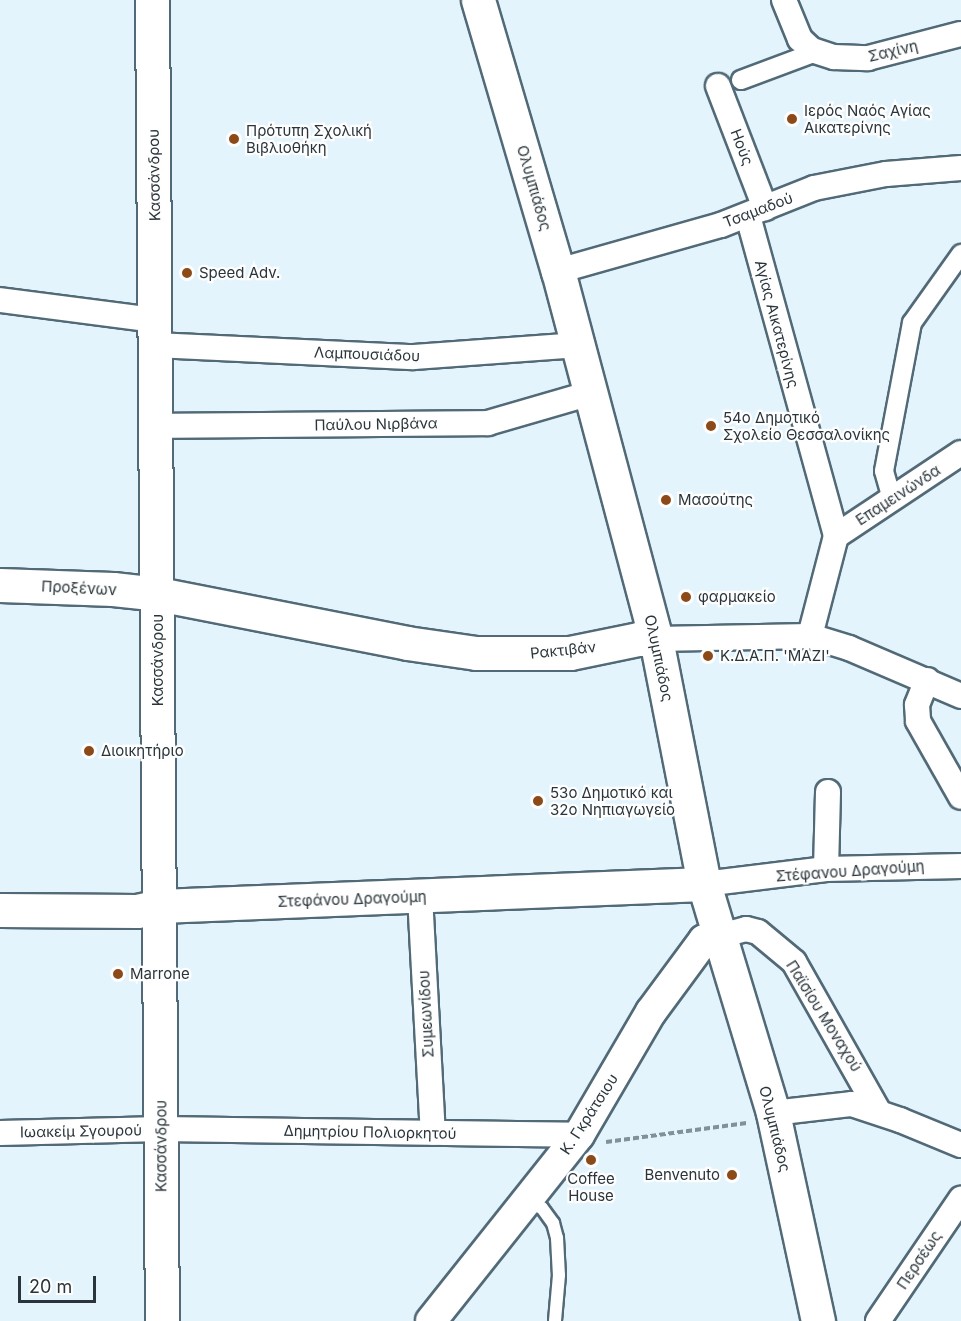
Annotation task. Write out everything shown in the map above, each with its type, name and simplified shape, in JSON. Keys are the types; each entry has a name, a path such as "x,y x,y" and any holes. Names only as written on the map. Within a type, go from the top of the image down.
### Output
{"main road":[{"name":"Κασσάνδρου","path":"152,0 162,1321"},
{"name":"Ολυμπιάδος","path":"461,0 570,346 647,639 696,885 765,1117 818,1321"},
{"name":"Ολυμπιάδος","path":"478,0 558,272 570,346"},
{"name":"Προξένων","path":"0,585 113,589 158,594"},
{"name":"Ρακτιβάν","path":"158,594 407,643 476,653 570,652 647,639"},
{"name":"Στεφάνου Δραγούμη","path":"0,910 129,912 160,906 696,885"},
{"name":"Ολυμπιάδος","path":"765,1117 800,1321"}],"street":[{"path":"730,83 816,52 797,34 784,0"},
{"name":"Σαχίνη","path":"816,52 834,57 862,59 961,34"},
{"name":"Ηούς","path":"730,83 756,212"},
{"name":"Τσαμαδού","path":"558,272 756,212 830,184 894,173 961,168"},
{"name":"Αγίας Αικατερίνης","path":"756,212 836,536"},
{"path":"892,499 885,471 912,323 961,254"},
{"name":"Λαμπουσιάδου","path":"0,300 155,332 414,357 570,346"},
{"name":"Παύλου Νιρβάνα","path":"156,426 488,423 582,395"},
{"name":"Επαμεινώνδα","path":"836,536 961,453"},
{"path":"810,636 836,536"},
{"name":"Ρακτιβάν","path":"647,639 810,636 849,648 961,696"},
{"path":"927,680 917,705 918,721 961,797"},
{"path":"826,869 828,792"},
{"name":"Στέφανου Δραγούμη","path":"696,885 826,869 961,866"},
{"name":"Συμεωνίδου","path":"420,896 433,1132"},
{"name":"Παϊσίου Μοναχού","path":"712,938 746,929 758,932 794,962 879,1112"},
{"name":"Κ. Γκράτσιου","path":"431,1321 579,1135 651,1012 712,938"},
{"path":"765,1117 844,1104 879,1112 961,1145"},
{"name":"Δημητρίου Πολιορκητού","path":"161,1129 579,1135"},
{"name":"Ιωακείμ Σγουρού","path":"0,1133 161,1129"},
{"name":"Περσέως","path":"878,1321 961,1199"}],"lane":[{"path":"526,1202 542,1208 553,1223 557,1238 559,1275 555,1321"}],"path":[{"path":"579,1135 603,1142 765,1117"}],"place":[{"name":"Ιερός Ναός Αγίας Αικατερίνης","path":"792,119"},
{"name":"Πρότυπη Σχολική Βιβλιοθήκη","path":"234,139"},
{"name":"Speed Adv.","path":"187,273"},
{"name":"54ο Δημοτικό Σχολείο Θεσσαλονίκης","path":"711,426"},
{"name":"Μασούτης","path":"666,500"},
{"name":"φαρμακείο","path":"686,597"},
{"name":"Κ.Δ.Α.Π. 'ΜΑΖΙ'","path":"708,656"},
{"name":"Διοικητήριο","path":"89,751"},
{"name":"53ο Δημοτικό και 32ο Νηπιαγωγείο","path":"538,801"},
{"name":"Marrone","path":"118,974"},
{"name":"Coffee House","path":"591,1160"},
{"name":"Benvenuto","path":"732,1175"}]}
